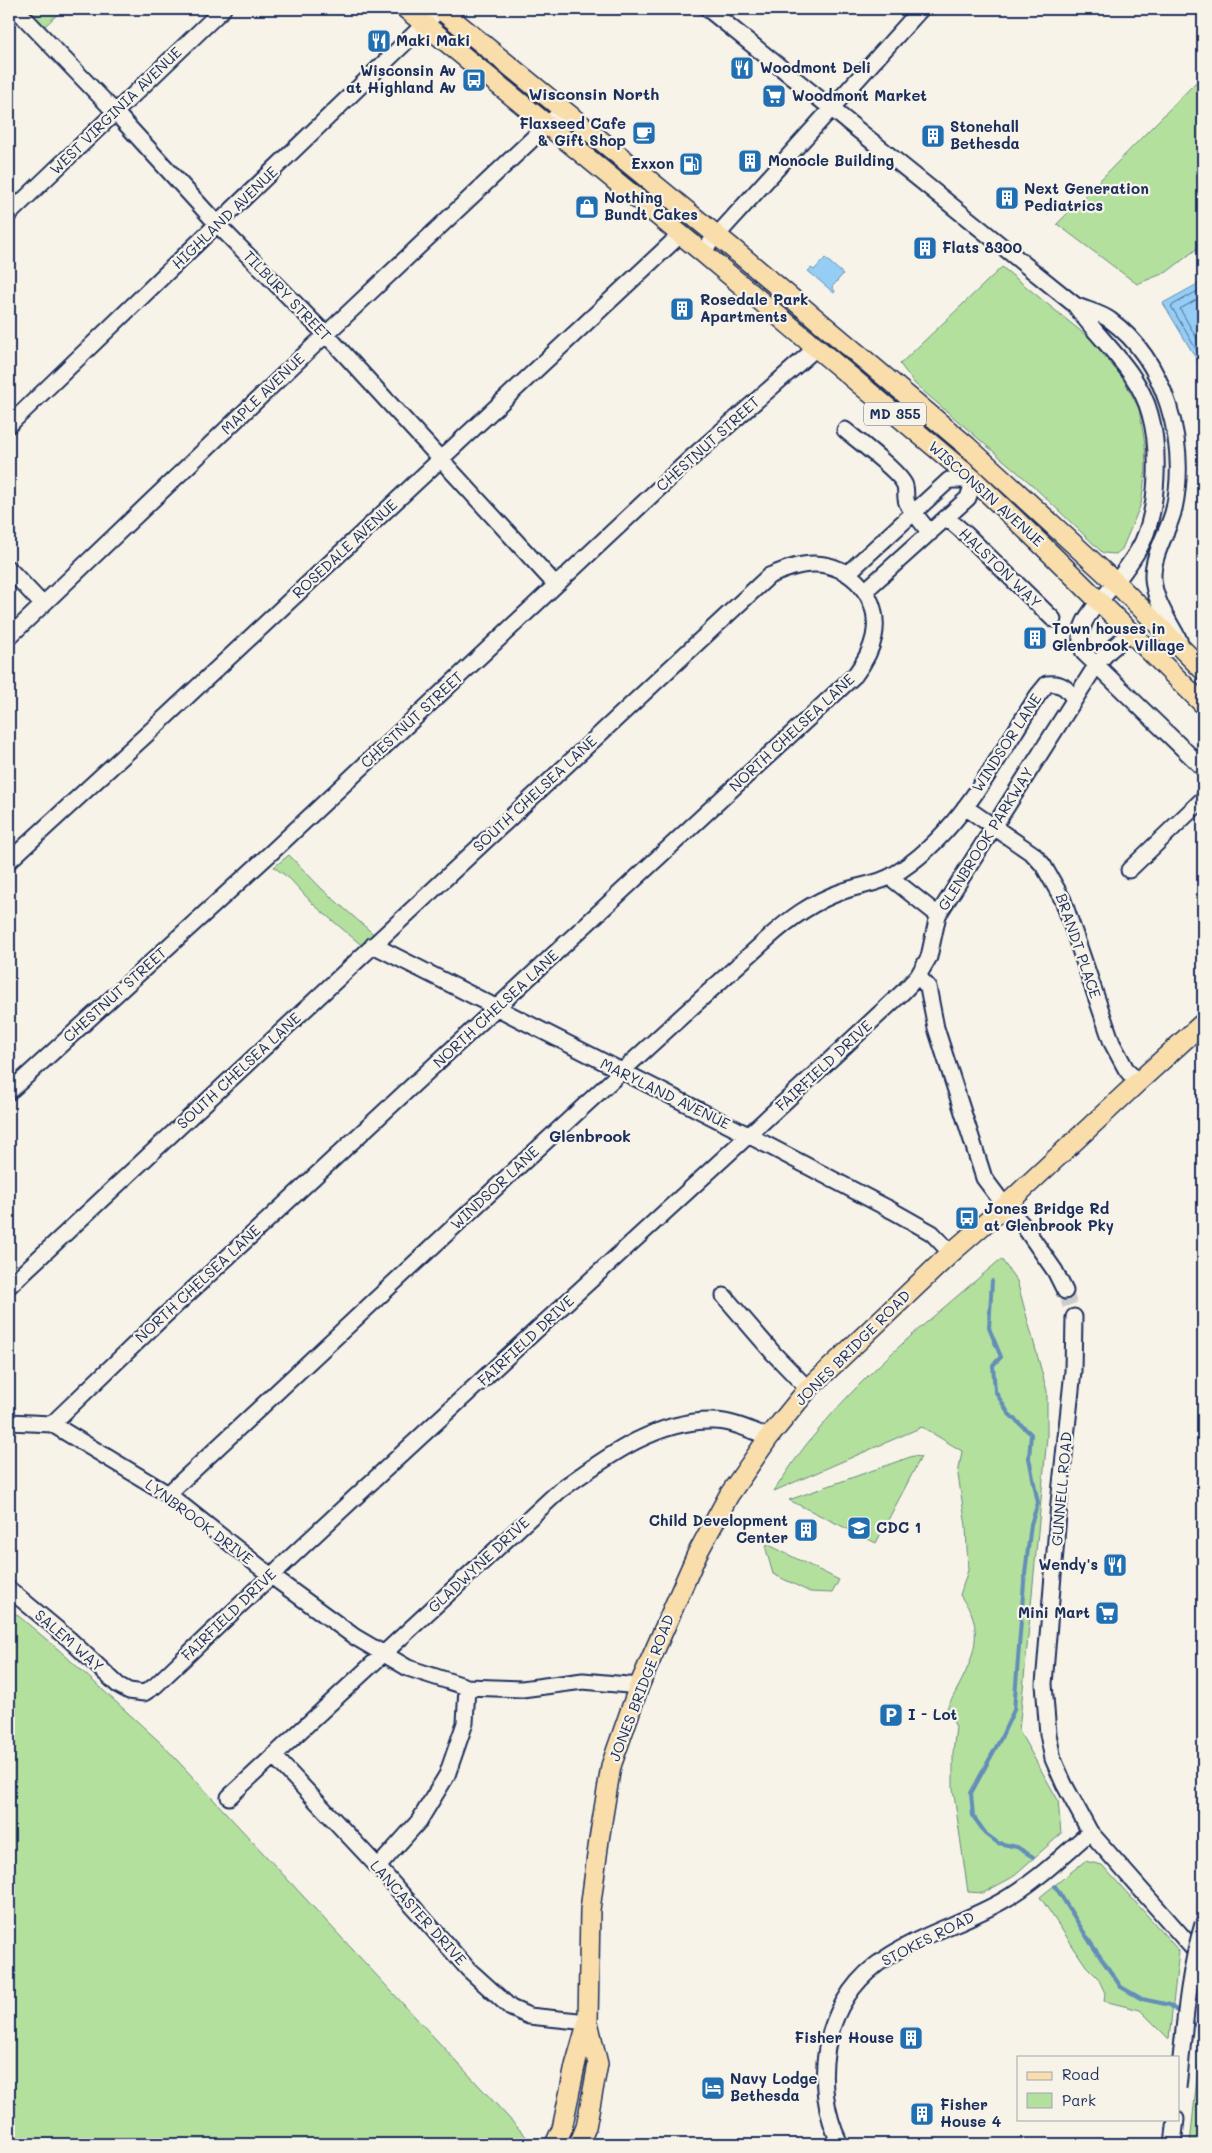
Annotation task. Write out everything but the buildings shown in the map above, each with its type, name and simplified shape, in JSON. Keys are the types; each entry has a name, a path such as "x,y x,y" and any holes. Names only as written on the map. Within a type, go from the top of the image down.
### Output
{"main road":[{"name":"WISCONSIN AVENUE","path":"406,9 546,126 702,252 974,480 1100,601"},
{"name":"WISCONSIN AVENUE","path":"440,9 832,331 988,466 1116,583"},
{"path":"816,348 832,331"},
{"path":"974,480 988,466"},
{"name":"MD 355","path":"1116,583 1203,670"},
{"name":"MD 355","path":"1100,601 1203,704"},
{"name":"JONES BRIDGE ROAD","path":"579,2144 586,2127 598,2064 588,2022 590,1910 611,1766 639,1686 697,1554 729,1495 770,1437 808,1389 951,1253 1005,1206 1137,1082 1203,1024"},
{"name":"JONES BRIDGE ROAD","path":"555,2144 562,2128 575,2066 588,2022"}],"street":[{"name":"TILBURY STREET","path":"16,9 115,112 218,225 324,335 556,585"},
{"name":"WEST VIRGINIA AVENUE","path":"9,214 223,9"},
{"name":"HIGHLAND AVENUE","path":"9,425 440,9"},
{"path":"708,9 1075,305 1093,330 1134,377 1150,412 1156,442 1154,499 1150,520 1136,556 1116,583 1092,610 1084,624 1080,633 1080,643 1084,653 1203,768"},
{"path":"702,252 921,9"},
{"name":"MAPLE AVENUE","path":"9,637 324,335 563,110"},
{"name":"ROSEDALE AVENUE","path":"9,861 680,235"},
{"path":"1075,305 1109,319 1121,330 1139,350 1156,374 1168,402 1175,429 1179,478 1173,515 1155,561 1153,578 1161,608 1189,656"},
{"name":"CHESTNUT STREET","path":"9,1092 273,851 689,460 816,348"},
{"path":"845,430 895,472 905,486 906,501 913,514 930,533"},
{"path":"848,573 949,480 974,480 968,498 866,590"},
{"name":"HALSTON WAY","path":"947,518 1053,619"},
{"name":"SOUTH CHELSEA LANE","path":"9,1286 769,576 790,567 815,564 848,573"},
{"path":"9,569 43,605"},
{"name":"NORTH CHELSEA LANE","path":"52,1424 161,1319 855,675 865,662 874,636 874,609 866,590 848,573"},
{"name":"GLENBROOK PARKWAY","path":"918,976 929,957 938,915 1097,664 1131,632"},
{"name":"WINDSOR LANE","path":"168,1494 620,1072 793,917 815,903 843,891 890,877 918,858 938,839 965,807 1041,690 1047,684 1056,683 1064,686 1074,699"},
{"path":"1129,870 1203,799"},
{"name":"WINDSOR LANE","path":"965,807 995,827"},
{"name":"BRANDT PLACE","path":"995,827 1033,854 1055,883 1064,900 1112,1043 1126,1069 1137,1082"},
{"path":"890,877 938,915"},
{"name":"MARYLAND AVENUE","path":"373,945 893,1210 932,1233 951,1253"},
{"path":"918,976 928,987 936,1028 984,1178 1005,1206 1023,1224 1055,1271 1065,1291"},
{"name":"FAIRFIELD DRIVE","path":"129,1691 144,1693 155,1686 270,1575 750,1136 918,976"},
{"path":"724,1296 774,1354 808,1389"},
{"name":"GUNNELL ROAD","path":"1074,1316 1073,1370 1059,1503 1045,1693 1048,1734 1053,1759 1072,1802 1090,1832 1203,1960"},
{"name":"GLADWYNE DRIVE","path":"230,1797 559,1490 608,1456 660,1431 692,1422 716,1421 770,1437"},
{"name":"LYNBROOK DRIVE","path":"9,1422 52,1424 168,1494 270,1575 355,1637 408,1668 467,1687 522,1689 583,1681 639,1686"},
{"name":"SALEM WAY","path":"9,1590 69,1639 118,1685 129,1691"},
{"path":"378,1867 419,1821 447,1775 465,1723 467,1687"},
{"name":"LANCASTER DRIVE","path":"274,1756 378,1867 468,1969 511,2008 529,2016 588,2022"},
{"name":"STOKES ROAD","path":"840,2144 826,2105 824,2065 832,2027 853,1989 866,1973 888,1957 994,1906 1024,1888 1090,1832"},
{"path":"1180,2069 1187,2004 1196,1948 1203,1924"},
{"path":"1173,2144 1176,2120"}],"green space":[{"path":"25,9 63,9 43,28"},
{"path":"1203,75 1203,244 1167,272 1137,284 1057,224"},
{"path":"1002,267 1099,346 1116,364 1139,409 1145,444 1146,470 1141,504 1122,549 1116,554 1103,553 1030,483 915,384 900,364"},
{"path":"289,855 322,889 378,938 366,949 313,904 290,879 274,867"},
{"path":"1001,1259 1017,1281 1047,1391 1047,1437 1019,1731 1058,1800 1061,1834 1011,1878 983,1893 968,1892 953,1788 953,1753 956,1727 947,1708 970,1662 974,1650 975,1637 975,1625 971,1612 960,1595 968,1570 966,1526 958,1475 962,1451 922,1427 774,1491 810,1440 858,1386 904,1342"},
{"path":"913,1456 921,1457 876,1543 789,1500"},
{"path":"767,1544 839,1580 832,1593 810,1592 773,1574 766,1549"},
{"path":"9,1608 59,1650 162,1744 533,2144 9,2144"},
{"path":"1085,1861 1102,1865 1179,1951 1169,2039 1140,2010 1104,2001 1105,1993 1098,1978 1086,1966 1040,1897"},
{"path":"1203,2020 1203,2144 1190,2144"}],"water":[{"path":"825,258 843,274 832,287 835,291 834,293 808,271 811,268 814,270"},
{"path":"1203,281 1203,370 1163,303"}],"waterway":[{"path":"992,1281 989,1328 1001,1357 993,1365 995,1391 1009,1414 1031,1434 1029,1458 1038,1503 1031,1524 1024,1582 1014,1710 971,1793 973,1816 986,1834 998,1843 1017,1847 1033,1857"},
{"path":"1055,1886 1121,1987 1142,1999 1170,2005 1181,2014"},
{"path":"1189,2020 1203,2030"}],"tunnel":[{"path":"1065,1291 1074,1317"}],"place":[{"name":"Maki Maki","path":"379,41"},
{"name":"Woodmont Deli","path":"742,68"},
{"name":"Wisconsin Av at Highland Av","path":"474,80"},
{"name":"Woodmont Market","path":"774,96"},
{"name":"Flaxseed Cafe & Gift Shop","path":"644,133"},
{"name":"Stonehall Bethesda","path":"933,136"},
{"name":"Monocle Building","path":"750,161"},
{"name":"Exxon","path":"691,164"},
{"name":"Next Generation Pediatrics","path":"1007,198"},
{"name":"Nothing Bundt Cakes","path":"587,207"},
{"name":"Flats 8300","path":"925,248"},
{"name":"Rosedale Park Apartments","path":"682,309"},
{"name":"Town houses in Glenbrook Village","path":"1035,638"},
{"name":"Jones Bridge Rd at Glenbrook Pky","path":"967,1218"},
{"name":"CDC 1","path":"859,1528"},
{"name":"Child Development Center","path":"806,1530"},
{"name":"Wendy's","path":"1115,1565"},
{"name":"Mini Mart","path":"1107,1613"},
{"name":"I - Lot","path":"891,1715"},
{"name":"Fisher House","path":"911,2038"},
{"name":"Navy Lodge Bethesda","path":"713,2088"},
{"name":"Fisher House 4","path":"922,2114"}],"district":[{"name":"Wisconsin North","path":"594,94"},
{"name":"Glenbrook","path":"590,1136"}]}
